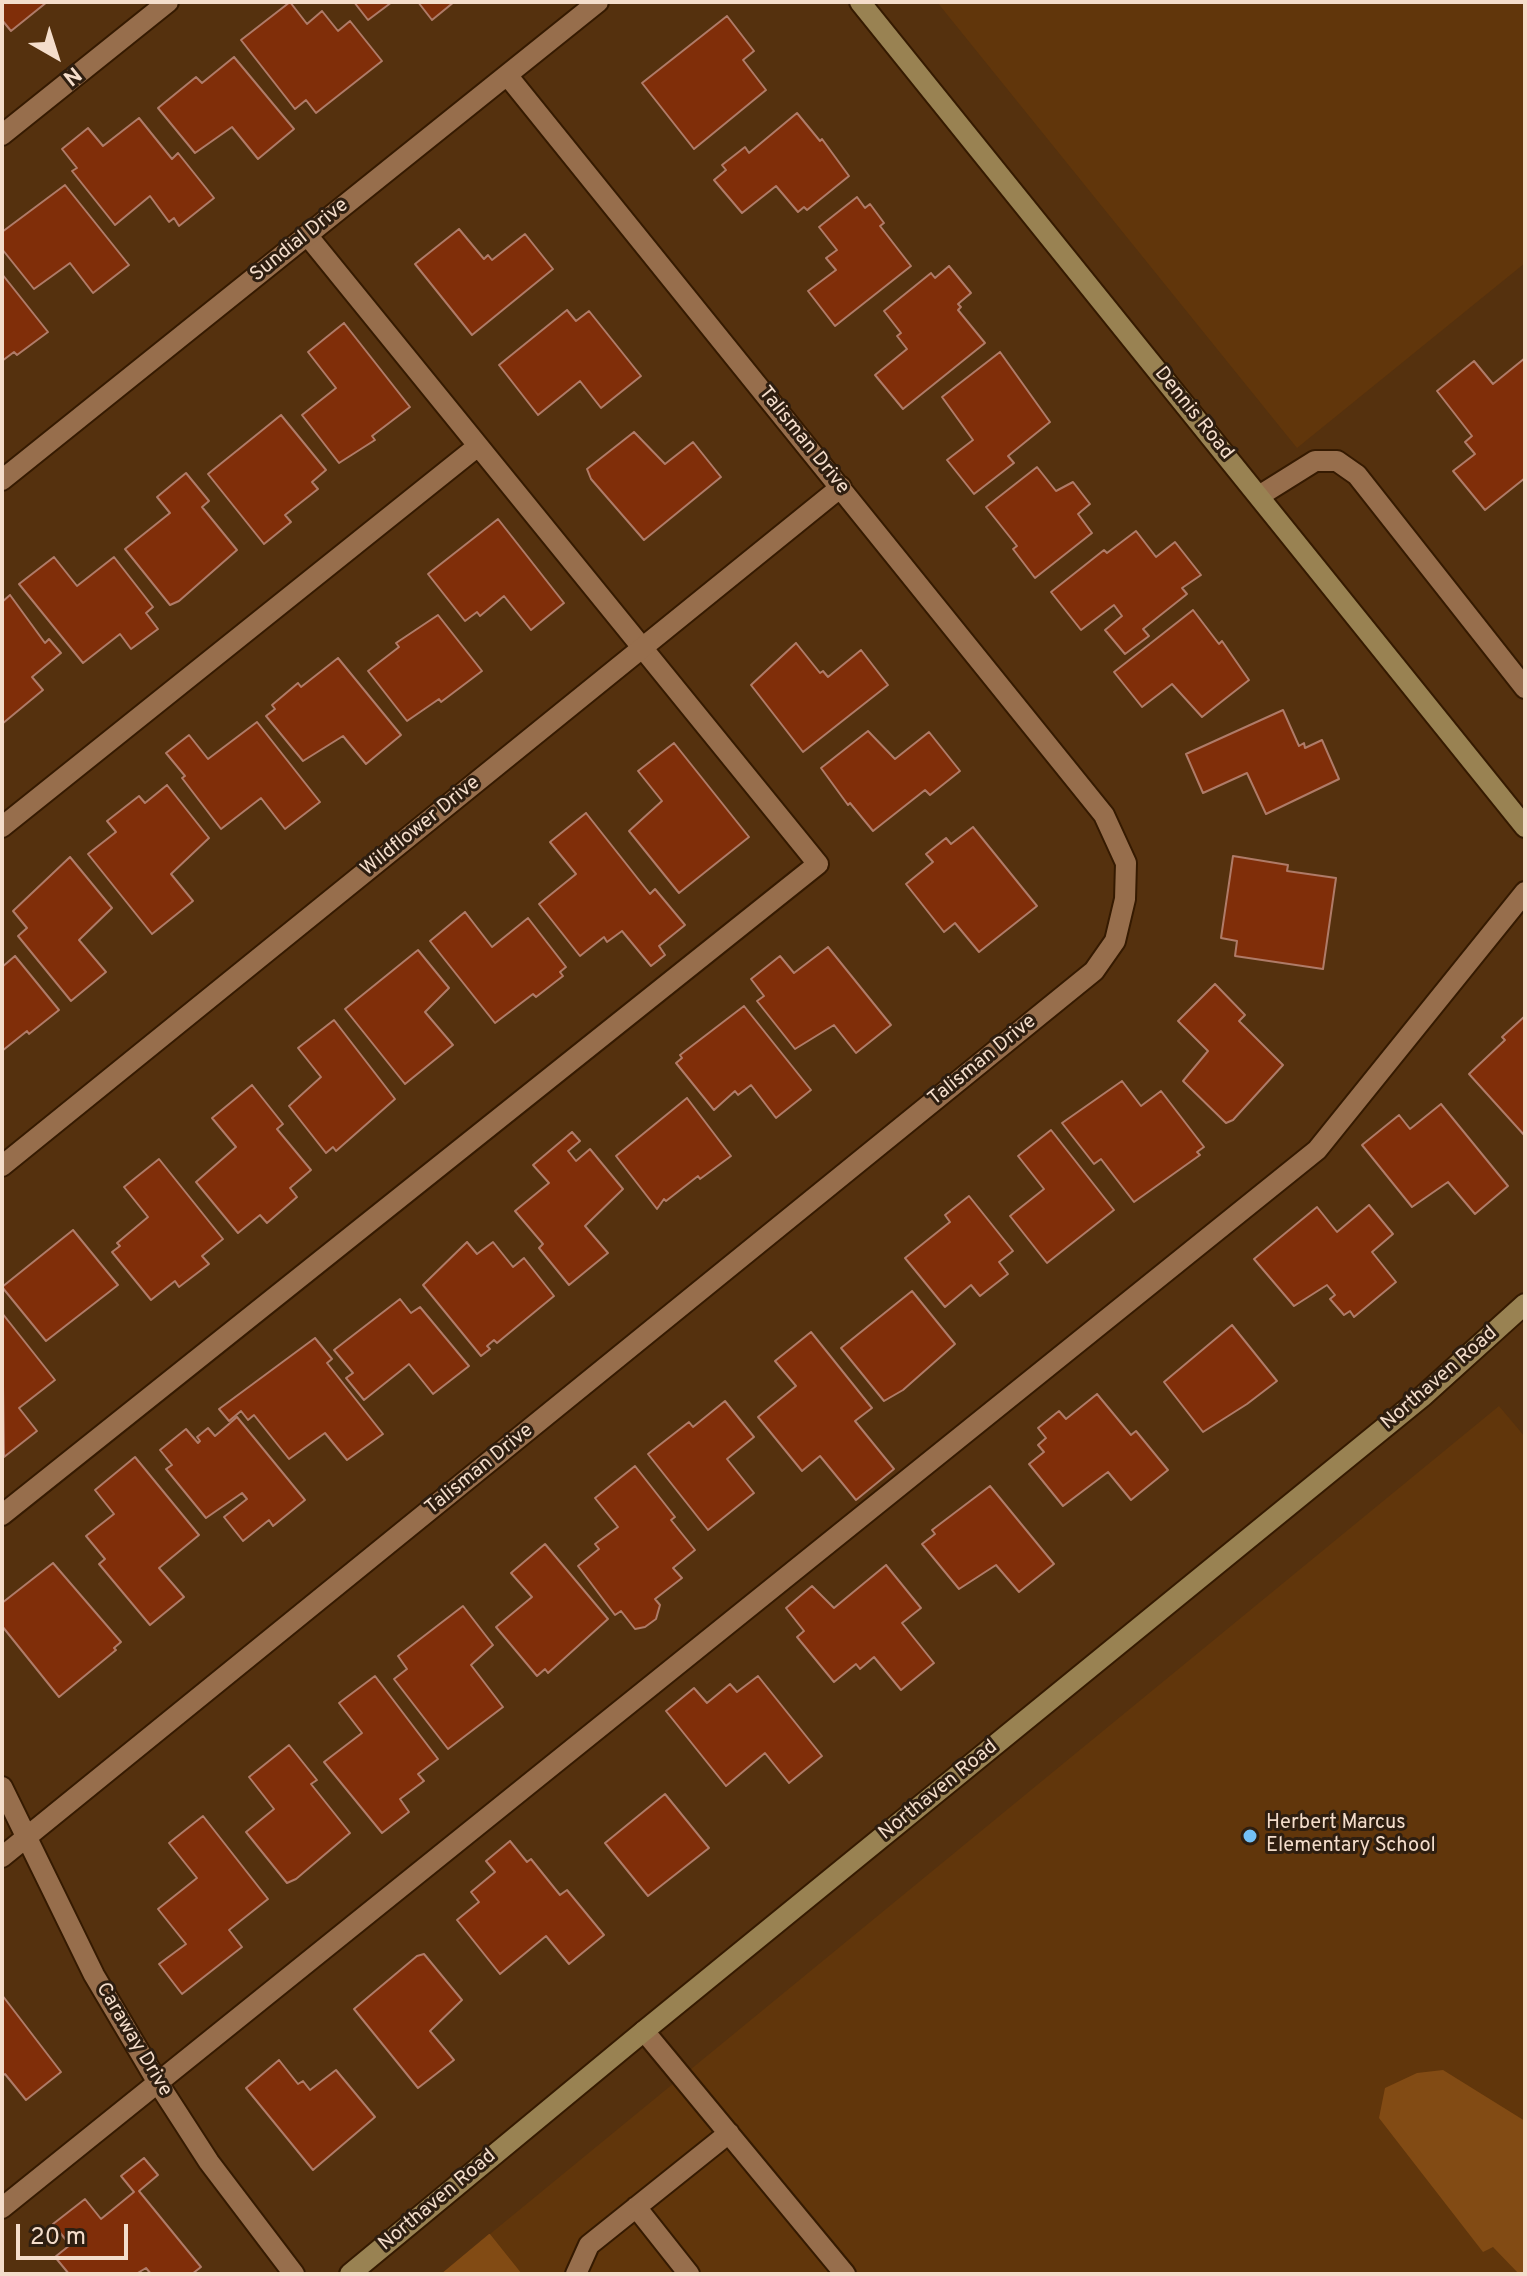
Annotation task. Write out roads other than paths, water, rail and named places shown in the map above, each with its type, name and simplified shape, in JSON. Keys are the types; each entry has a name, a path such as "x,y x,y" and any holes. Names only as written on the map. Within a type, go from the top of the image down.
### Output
{"street":[{"path":"2,135 168,2"},
{"name":"Sundial Drive","path":"2,480 598,2"},
{"name":"Dennis Road","path":"860,2 1525,827"},
{"name":"Talisman Drive","path":"2,1857 1094,971 1115,941 1125,899 1126,863 1104,815 507,75"},
{"path":"2,1515 818,864 307,235"},
{"path":"2,827 478,446"},
{"path":"1259,496 1315,461 1337,461 1357,475 1525,688"},
{"name":"Wildflower Drive","path":"2,1166 841,487"},
{"path":"2,2208 1317,1150 1525,892"},
{"name":"Northaven Road","path":"350,2274 1422,1397 1525,1304"},
{"name":"Caraway Drive","path":"2,1787 94,1975 158,2083 209,2162 294,2274"},
{"path":"644,2031 845,2274"},
{"path":"576,2274 589,2245 729,2133"},
{"path":"636,2207 689,2274"}],"place":[{"name":"Herbert Marcus Elementary School","path":"1250,1836"}]}
